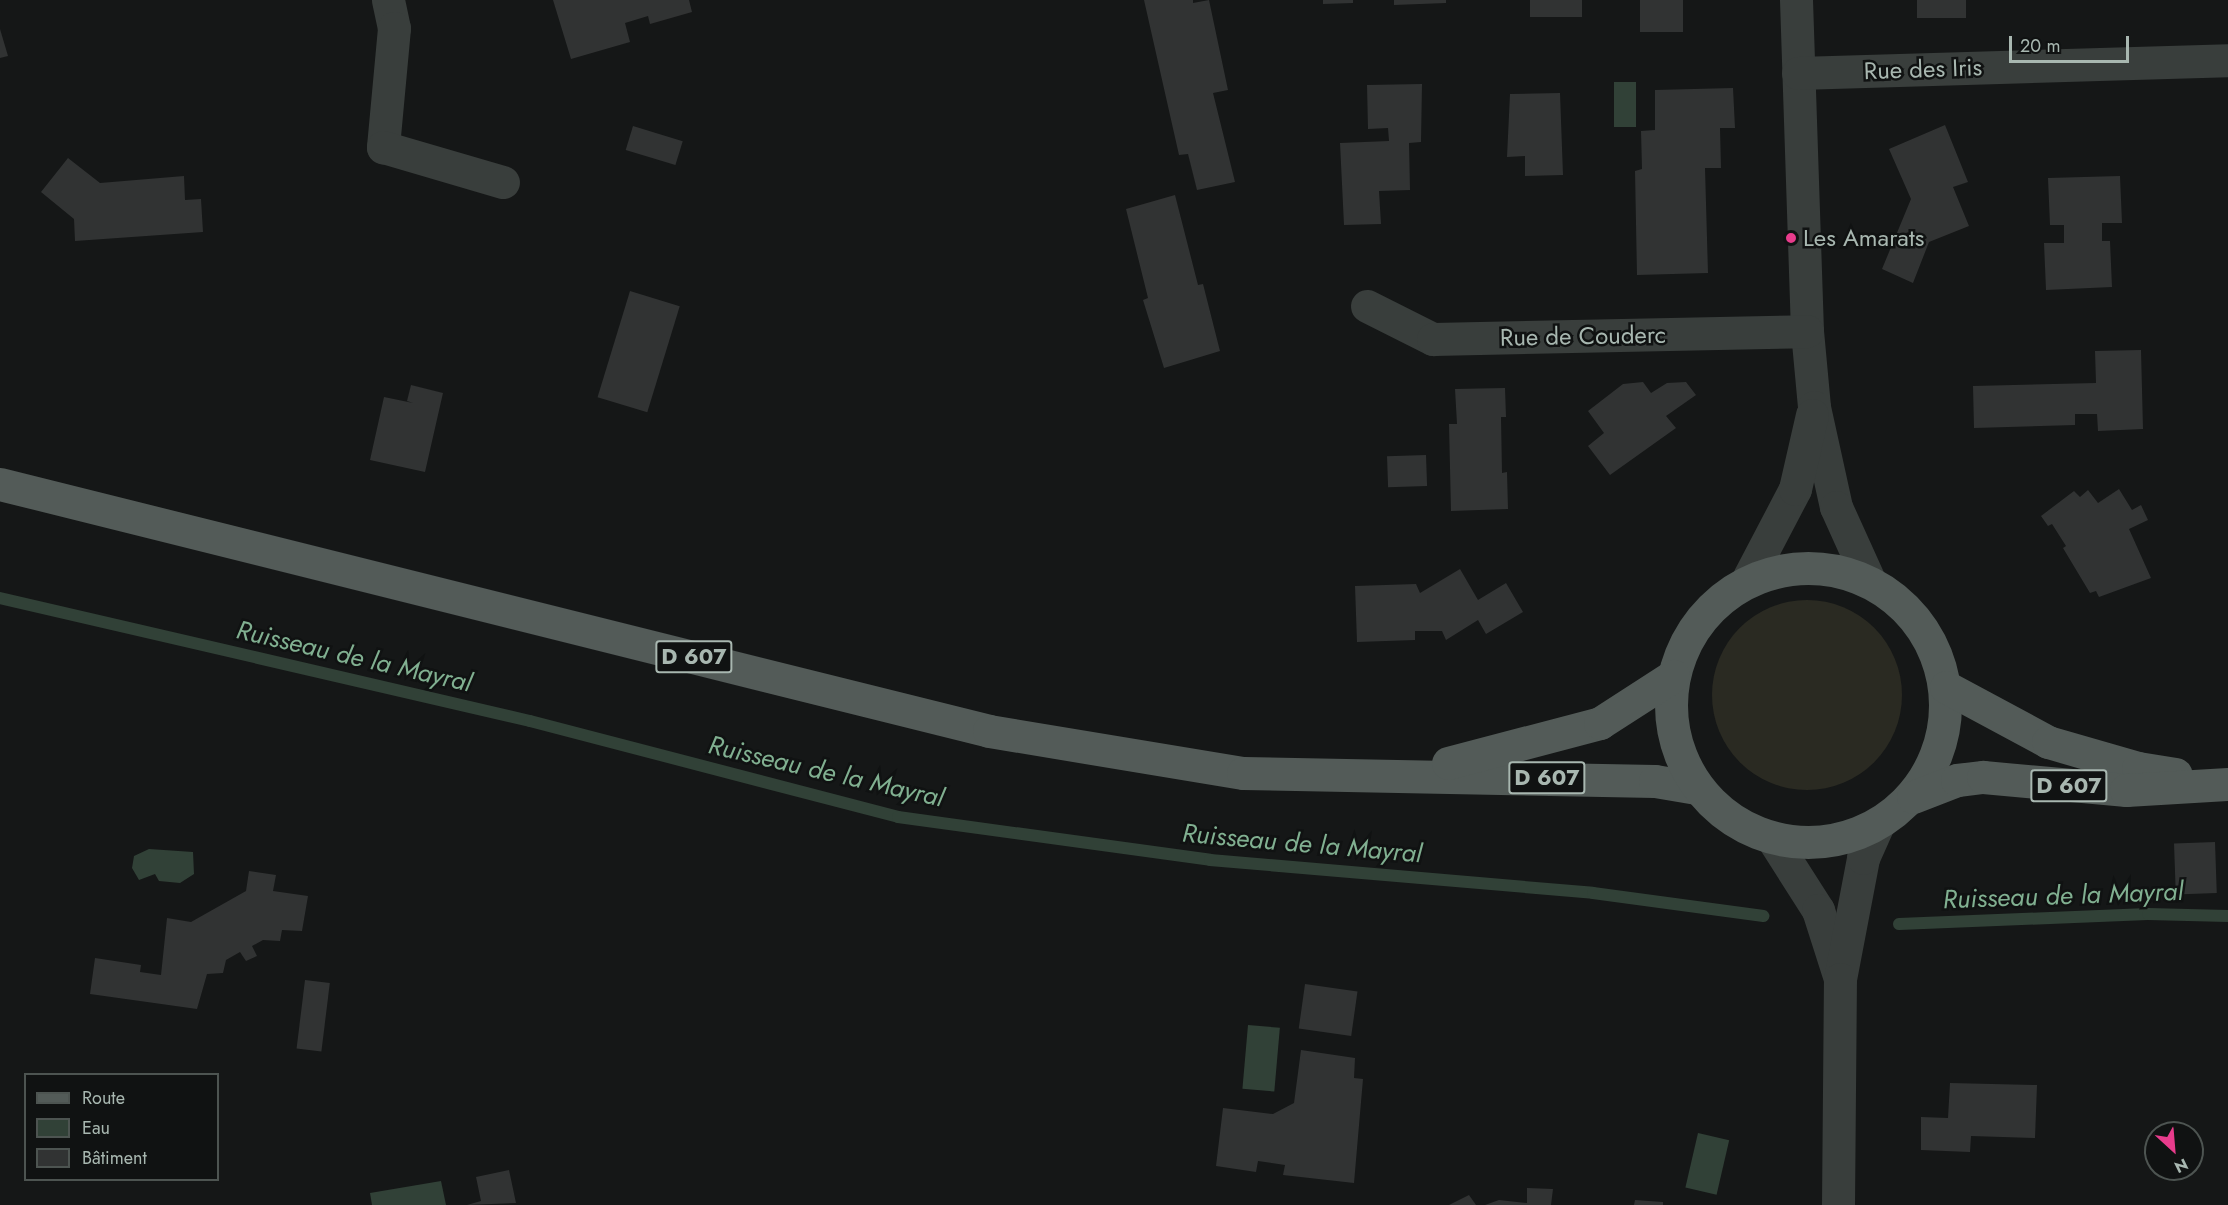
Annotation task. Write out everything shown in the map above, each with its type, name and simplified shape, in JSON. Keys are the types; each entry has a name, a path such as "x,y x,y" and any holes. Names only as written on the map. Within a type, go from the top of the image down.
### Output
{"main road":[{"name":"D 607","path":"0,484 989,730 1243,773 1398,774 1655,781 1696,788"},
{"path":"1806,567 1869,580 1903,604 1936,650 1946,687 1941,747 1913,797 1878,824 1822,844 1774,841 1728,819 1696,788 1672,732 1673,676 1686,640 1722,597 1749,577 1806,567"},
{"name":"D 607","path":"1398,774 1511,749 1600,723 1673,676"},
{"name":"D 607","path":"1946,687 2048,742 2138,768 2228,783"},
{"name":"D 607","path":"1913,797 1957,780 1983,777 2126,790 2228,783"}],"street":[{"path":"388,0 394,28 383,147 503,182"},
{"path":"1796,0 1807,331 1814,407 1836,507 1869,580"},
{"name":"Rue des Iris","path":"1798,73 2228,60"},
{"name":"Rue de Couderc","path":"1367,306 1433,339 1807,331"},
{"path":"1749,577 1795,489 1814,407"},
{"path":"1838,1205 1840,979 1863,858 1878,824"},
{"path":"1774,841 1818,910 1840,979"}],"shaded area":[{"path":"1807,600 1834,604 1860,616 1874,628 1886,642 1898,668 1902,695 1898,722 1886,748 1874,762 1860,774 1834,786 1807,790 1780,786 1754,774 1740,762 1728,748 1716,722 1712,695 1716,668 1728,642 1740,628 1754,616 1780,604"}],"water":[{"path":"1614,82 1636,82 1636,127 1614,127"},
{"path":"149,849 193,852 194,874 180,883 159,881 155,874 139,880 132,868 134,856"},
{"path":"1248,1025 1280,1028 1274,1092 1242,1089"},
{"path":"1698,1133 1729,1140 1717,1195 1685,1188"},
{"path":"441,1181 446,1205 372,1205 370,1193"}],"building":[{"path":"553,0 689,0 692,12 650,24 648,16 625,23 630,42 571,59"},
{"path":"1144,0 1193,0 1193,3 1209,0 1228,90 1213,93 1235,182 1197,190 1188,154 1179,155"},
{"path":"1323,0 1353,0 1353,3 1323,4"},
{"path":"1394,0 1446,0 1446,3 1394,5"},
{"path":"1530,0 1582,0 1582,17 1530,17"},
{"path":"1640,0 1683,0 1683,32 1640,32"},
{"path":"1917,0 1966,0 1966,18 1917,18"},
{"path":"0,29 8,56 0,58"},
{"path":"1422,84 1421,142 1409,143 1410,190 1379,191 1381,224 1344,225 1340,143 1389,141 1388,128 1368,129 1367,85"},
{"path":"1733,88 1735,128 1720,128 1721,168 1705,168 1708,273 1637,275 1635,171 1642,169 1641,131 1655,130 1655,90"},
{"path":"1560,93 1563,175 1525,176 1525,156 1507,157 1510,94"},
{"path":"1945,125 1968,182 1953,187 1969,226 1929,242 1913,283 1882,269 1911,199 1889,149"},
{"path":"633,126 683,141 675,165 626,150"},
{"path":"68,158 100,183 184,176 185,200 201,199 203,232 75,241 74,219 41,192"},
{"path":"2120,176 2122,223 2102,223 2102,241 2110,241 2112,287 2046,290 2044,243 2064,243 2064,225 2050,225 2048,178"},
{"path":"1175,195 1198,285 1203,284 1220,351 1164,368 1143,300 1148,298 1126,209"},
{"path":"630,291 680,306 647,412 598,397"},
{"path":"2141,350 2143,429 2098,431 2097,414 2075,414 2075,425 1974,428 1973,386 2096,383 2095,351"},
{"path":"1643,382 1651,393 1667,383 1686,382 1696,395 1666,416 1676,428 1610,475 1588,446 1604,433 1588,411 1623,384"},
{"path":"411,385 443,393 425,472 370,460 384,397 413,403 407,401"},
{"path":"1505,388 1506,417 1501,417 1502,473 1507,472 1508,509 1451,511 1449,424 1457,424 1455,389"},
{"path":"1426,455 1427,486 1388,487 1387,456"},
{"path":"2119,489 2132,510 2141,505 2148,520 2129,529 2151,578 2099,597 2096,591 2090,593 2063,548 2066,546 2052,524 2048,526 2041,516 2074,491 2080,497 2088,490 2098,503"},
{"path":"1460,569 1478,600 1506,583 1523,612 1486,634 1478,620 1446,640 1442,631 1415,631 1415,640 1357,642 1355,586 1416,584 1420,593"},
{"path":"2215,842 2217,893 2176,894 2174,843"},
{"path":"249,871 276,875 273,891 308,896 302,931 282,930 280,941 263,940 252,946 257,956 246,961 240,952 226,960 223,973 207,974 197,1009 90,994 95,958 141,965 140,972 161,975 167,918 191,922 246,891"},
{"path":"305,980 330,983 321,1052 297,1048"},
{"path":"1305,984 1357,991 1351,1036 1299,1029"},
{"path":"1301,1050 1355,1058 1354,1078 1363,1079 1354,1183 1283,1175 1285,1165 1258,1161 1256,1172 1216,1166 1223,1108 1273,1114 1294,1103"},
{"path":"1950,1083 2037,1085 2035,1138 1971,1136 1970,1152 1921,1150 1921,1117 1948,1118"},
{"path":"509,1170 516,1203 467,1205 481,1201 476,1177"},
{"path":"1527,1188 1553,1189 1551,1205 1485,1205 1499,1200 1527,1203"},
{"path":"1469,1195 1476,1205 1449,1205"},
{"path":"1635,1200 1663,1202 1663,1205 1634,1205"}],"waterway":[{"name":"Ruisseau de la Mayral","path":"0,598 530,721 898,817 1210,860 1593,893 1763,916"},
{"name":"Ruisseau de la Mayral","path":"1899,924 2148,914 2228,916"}],"place":[{"name":"Les Amarats","path":"1791,238"}]}
